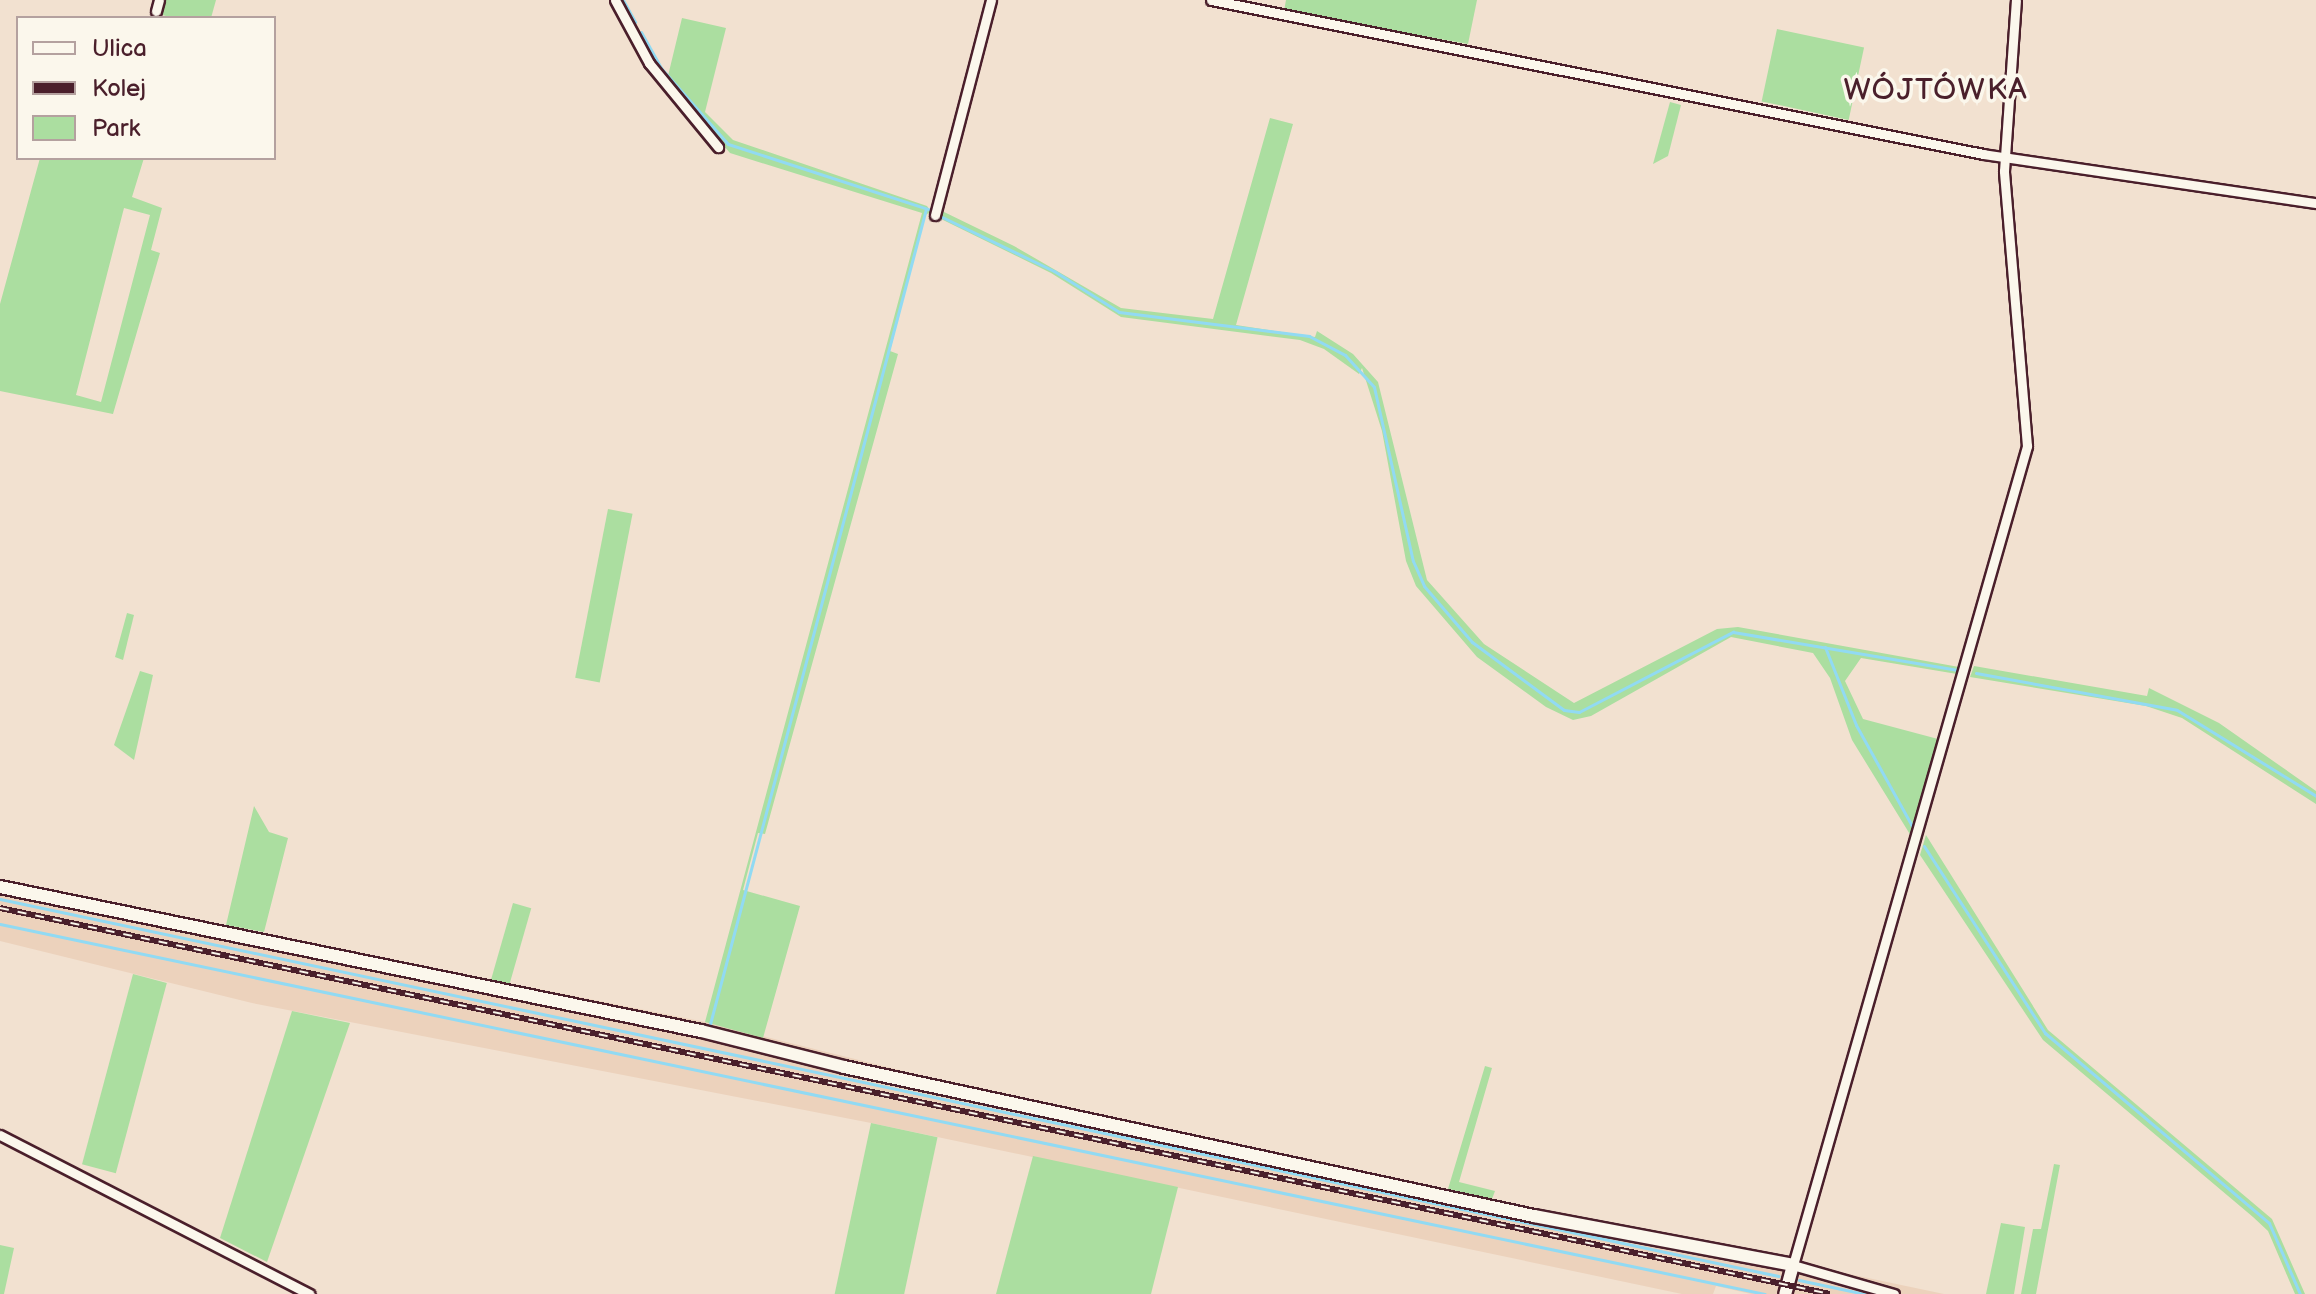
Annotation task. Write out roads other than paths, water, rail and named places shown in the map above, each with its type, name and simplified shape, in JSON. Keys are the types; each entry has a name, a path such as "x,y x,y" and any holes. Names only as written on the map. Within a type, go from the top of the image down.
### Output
{"street":[{"path":"615,0 649,63 718,147"},
{"path":"935,215 991,0"},
{"path":"1211,0 2004,156 2316,203"},
{"path":"1785,1294 2025,455 2027,424 2004,156 2016,0"},
{"path":"0,887 701,1031 858,1070 1534,1216 1793,1265 1894,1294"},
{"path":"0,1135 309,1294"}],"waterway":[{"path":"623,0 635,22"},
{"path":"641,32 661,68 728,144 931,210"},
{"path":"710,1024 926,209"},
{"path":"940,216 1054,271 1119,312 1309,336 1345,355 1374,387 1413,561 1424,586 1472,642 1564,710 1579,712 1733,632 1958,670"},
{"path":"1825,647 1856,725 1912,826"},
{"path":"1976,673 2177,710 2316,796"},
{"path":"1924,846 2045,1033 2269,1223 2300,1294"},
{"path":"0,899 1778,1276"},
{"path":"0,924 1765,1294"},
{"path":"1799,1280 1865,1294"}],"railway":[{"path":"0,908 1830,1294"}],"district":[{"name":"WÓJTÓWKA","path":"1936,90"}]}
